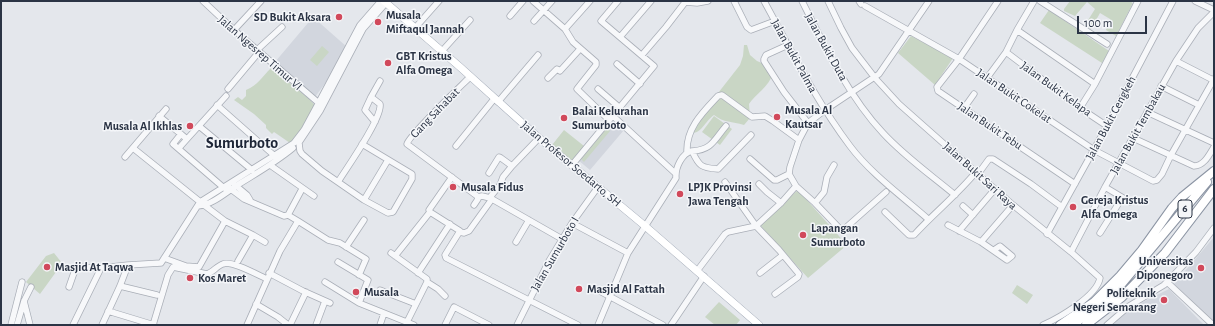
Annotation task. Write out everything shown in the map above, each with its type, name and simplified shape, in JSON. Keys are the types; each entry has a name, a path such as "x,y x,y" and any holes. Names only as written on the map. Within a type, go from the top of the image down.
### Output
{"highway":[{"path":"1060,325 1094,302 1120,276 1142,250 1172,208 1182,197 1214,172"},
{"name":"6","path":"1073,325 1114,293 1214,172"},
{"name":"6","path":"1086,325 1122,297 1165,253 1214,188"}],"main road":[{"name":"Jalan Profesor Soedarto, SH","path":"386,2 539,138 704,276 759,325"}],"street":[{"name":"Jalan Ngesrep Timur VI","path":"203,1 320,105"},
{"path":"234,30 261,1"},
{"path":"415,28 439,1"},
{"path":"510,16 523,1"},
{"path":"533,1 565,30 573,42 597,64 577,89 675,173"},
{"path":"534,21 552,1"},
{"path":"565,30 590,1"},
{"path":"572,165 654,66 602,21 618,1"},
{"path":"620,37 651,1"},
{"path":"642,55 686,2 697,3 708,1"},
{"path":"734,1 751,30 775,21"},
{"name":"Jalan Bukit Palma","path":"764,1 824,110 851,147 875,173 928,219"},
{"name":"Jalan Bukit Duta","path":"802,1 852,92 872,120 893,144 955,196"},
{"name":"Jalan Bukit Sari Raya","path":"828,1 846,39 858,58 899,104 1013,205 1071,252 1101,279 1084,301 1052,322 1043,325"},
{"path":"886,192 842,231 816,203 796,186 789,174 791,161 799,140 808,123 824,110 875,78 886,65 929,1"},
{"path":"959,58 998,1"},
{"path":"987,78 1006,52 1034,1"},
{"path":"1040,1 1107,44"},
{"path":"1080,108 1095,84 1138,1"},
{"name":"Jalan Bukit Cengkeh","path":"1047,234 1107,126 1172,1"},
{"path":"1195,1 1214,11"},
{"path":"69,287 76,267 101,268 158,264 162,262 179,233 201,205 252,170 277,158 299,143 336,77 357,34 378,8 386,2"},
{"name":"Jalan Bukit Cokelat","path":"862,4 959,58 1094,150 1153,181 1157,180 1162,174 1171,155"},
{"name":"Jalan Bukit Tembakau","path":"1071,252 1118,163 1176,61 1198,28 1214,11"},
{"path":"442,51 470,20"},
{"path":"228,89 258,51 282,27"},
{"path":"1017,30 1095,84"},
{"path":"788,45 766,55 764,57 764,61 808,123"},
{"path":"548,78 557,69 560,71 580,49"},
{"name":"Jalan Bukit Kelapa","path":"1006,52 1080,108 1107,126"},
{"path":"456,146 538,55"},
{"name":"Jalan Bukit Tebu","path":"959,58 937,87 938,91 1075,184"},
{"path":"1171,155 1214,80 1176,61"},
{"path":"617,64 640,84"},
{"name":"Gang Sahabat","path":"470,77 408,142 408,146 478,197"},
{"path":"375,122 365,110 380,81"},
{"path":"1162,86 1199,105"},
{"path":"598,89 620,108"},
{"path":"964,108 974,94"},
{"path":"179,148 226,96"},
{"path":"751,135 718,169 706,168 699,165 690,151 688,143 697,118 718,96 722,96 752,117 765,116 799,140"},
{"path":"338,182 375,122 381,106 371,97"},
{"path":"217,105 277,158"},
{"path":"125,157 166,109"},
{"path":"1147,112 1185,130 1213,140"},
{"path":"159,116 187,139"},
{"path":"199,126 252,170"},
{"path":"598,325 628,253 676,178 675,173 684,155 690,151 707,148 726,126"},
{"path":"230,186 270,165 293,145 306,131"},
{"path":"181,134 173,143 230,186 247,195 250,200 283,216 288,215 328,240 340,243 366,260 359,275"},
{"path":"430,212 460,230 460,232 464,233 469,231 491,199 491,196 501,184 503,177 539,138"},
{"path":"1133,138 1190,165 1197,166 1200,166 1214,147"},
{"path":"299,143 302,154 322,171 364,200 390,213 393,212 412,180 412,174 362,144"},
{"path":"132,148 201,205 225,221 265,242"},
{"path":"488,173 499,157 512,166"},
{"path":"750,159 774,180 789,174"},
{"path":"884,212 909,235 914,235 928,219 955,196 990,159 993,159 1031,184 1062,207"},
{"path":"364,200 388,160"},
{"path":"270,165 314,196"},
{"path":"816,203 824,192 827,177 834,165"},
{"path":"445,296 438,289 427,282 427,279 393,254 430,212 430,209 452,177"},
{"path":"725,182 756,226 783,255 799,276 775,294"},
{"path":"759,184 781,203"},
{"path":"698,271 725,234 756,226 781,203 796,186"},
{"name":"Jalan Sumurboto I","path":"517,325 545,268 562,239 598,187"},
{"path":"1105,187 1130,202"},
{"path":"288,215 302,189"},
{"path":"959,231 995,189"},
{"path":"474,205 478,197 486,196 562,239"},
{"path":"1100,233 1122,198"},
{"path":"981,242 1013,205"},
{"path":"964,206 973,215"},
{"path":"346,247 364,220"},
{"path":"516,242 529,220"},
{"path":"164,258 186,266 199,267 225,221"},
{"path":"247,325 280,251 298,221"},
{"path":"572,223 628,253"},
{"path":"418,273 450,224"},
{"path":"948,225 994,250"},
{"path":"1107,325 1129,306 1167,282 1196,252 1214,228"},
{"path":"460,232 445,255 446,258 578,325"},
{"path":"238,261 253,235"},
{"path":"760,273 783,255"},
{"path":"338,262 368,280 359,303"},
{"path":"108,311 154,325 168,275 173,267 207,274 217,269 222,264 227,263 268,276 328,302 316,325"},
{"path":"102,325 128,265"},
{"path":"73,325 101,268"},
{"path":"671,325 704,276"},
{"path":"17,325 26,290 22,282"},
{"path":"325,282 359,303 414,325"},
{"path":"407,322 427,282"},
{"path":"1167,282 1213,325"},
{"path":"120,286 157,295"},
{"path":"594,288 663,325"},
{"path":"11,325 26,290"},
{"path":"380,290 416,304"},
{"path":"256,304 289,325 306,292"},
{"path":"24,301 30,325"},
{"path":"445,325 454,306 489,325"},
{"path":"380,325 384,313"}],"shaded area":[{"path":"313,17 347,47 332,74 315,97 275,62"},
{"path":"613,120 624,130 590,170 578,160"},
{"name":"Universitas Diponegoro","path":"1214,237 1214,323 1174,284"},
{"name":"Politeknik Negeri Semarang","path":"1169,289 1204,325 1112,325 1127,310"}],"green space":[{"path":"1070,1 1129,1 1133,3 1116,36 1106,30 1110,19 1100,13 1091,29 1085,25 1095,9 1087,2 1075,16 1064,11"},
{"path":"1049,10 1109,51 1102,63 1040,23"},
{"path":"911,36 953,58 935,85 898,53"},
{"path":"744,45 747,45 750,55 757,61 764,64 772,75 771,79 749,104 750,118 744,125 725,121 714,115 700,130 690,133 704,111 740,65"},
{"path":"322,46 329,52 317,66 310,60"},
{"path":"271,68 315,105 304,128 290,143 274,132 272,134 266,128 266,125 254,114 234,100 238,97 242,100 246,96 246,90 257,83"},
{"path":"714,116 732,129 720,145 702,132"},
{"path":"607,128 610,131 584,162 581,159"},
{"path":"564,130 584,146 572,161 552,145"},
{"name":"Lapangan Sumurboto","path":"798,190 847,245 808,278 759,224"},
{"path":"54,253 66,268 56,272 40,294 26,282 46,256"},
{"path":"1017,285 1033,295 1027,304 1012,293"},
{"path":"719,302 740,320 736,325 715,325 705,317"}],"place":[{"name":"SD Bukit Aksara","path":"339,17"},
{"name":"Musala Miftaqul Jannah","path":"378,22"},
{"name":"GBT Kristus Alfa Omega","path":"388,63"},
{"name":"Musala Al Kautsar","path":"777,117"},
{"name":"Balai Kelurahan Sumurboto","path":"564,118"},
{"name":"Musala Al Ikhlas","path":"190,126"},
{"name":"Musala Fidus","path":"453,187"},
{"name":"LPJK Provinsi Jawa Tengah","path":"680,194"},
{"name":"Gereja Kristus Alfa Omega","path":"1073,207"},
{"name":"Lapangan Sumurboto","path":"803,235"},
{"name":"Masjid At Taqwa","path":"47,267"},
{"name":"Universitas Diponegoro","path":"1201,268"},
{"name":"Kos Maret","path":"190,278"},
{"name":"Masjid Al Fattah","path":"579,289"},
{"name":"Musala","path":"356,292"},
{"name":"Politeknik Negeri Semarang","path":"1164,300"}],"district":[{"name":"Sumurboto","path":"242,143"}]}
